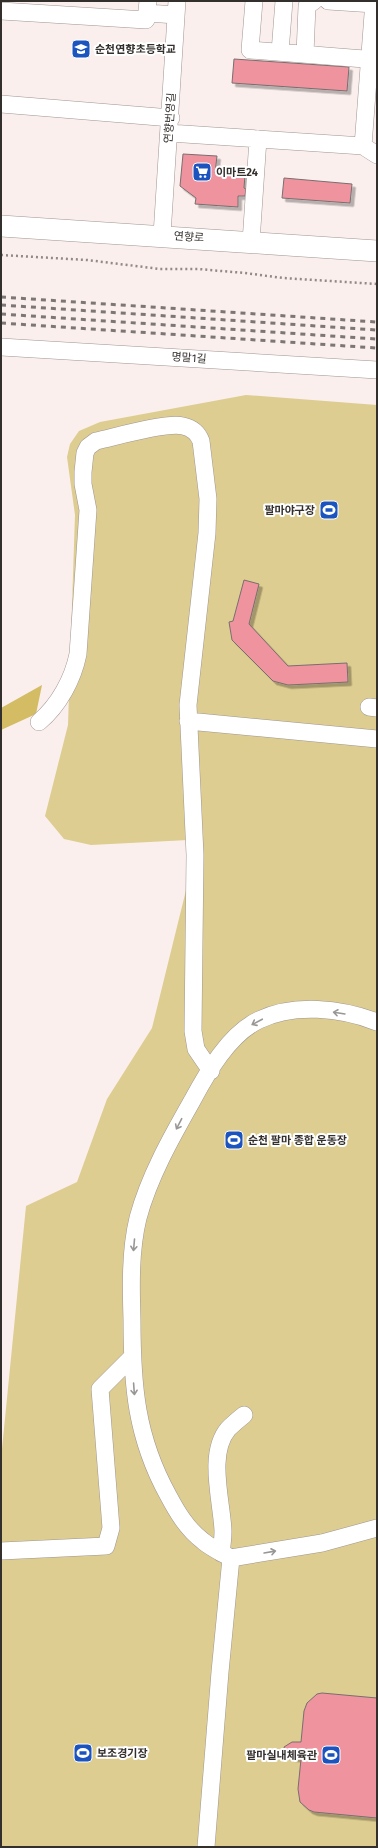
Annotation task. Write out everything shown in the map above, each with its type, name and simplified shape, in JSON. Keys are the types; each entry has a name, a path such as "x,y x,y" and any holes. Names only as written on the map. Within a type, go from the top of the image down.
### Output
{"main road":[{"name":"연향로","path":"1,226 162,235 377,251"}],"street":[{"path":"254,1 250,50 374,60"},
{"path":"280,52 284,1"},
{"path":"305,54 307,6 314,1"},
{"path":"328,1 374,2 374,60 363,146"},
{"path":"1,10 146,20 147,7 177,8"},
{"name":"연향번영길","path":"162,235 177,8"},
{"path":"1,104 170,125 258,139 363,146 377,155"},
{"path":"251,242 258,139"},
{"name":"명말1길","path":"1,347 377,370"},
{"path":"39,722 49,714 74,673 78,654 88,510 83,484 85,453 88,447 96,441 162,427 182,426 198,434 201,441 208,499 201,593 189,686 188,721 195,855 193,1031 196,1049 211,1071"},
{"path":"188,721 377,740"},
{"path":"377,1022 349,1014 330,1011 293,1009 258,1020 244,1029 234,1039 211,1071 181,1119 156,1168 144,1198 138,1219 134,1250 132,1357 135,1395 141,1428 158,1477 175,1508 188,1526 203,1541 226,1555 322,1543 377,1528"},
{"path":"1,1551 106,1546 111,1528 100,1389 132,1357"},
{"path":"206,1847 220,1672 226,1555 218,1487 219,1453 221,1443 228,1429 244,1415"}],"path":[{"path":"1,255 87,260 160,269 198,269 283,278 377,284"}],"shaded area":[{"name":"순천 팔마 종합 운동장","path":"246,395 377,405 377,1847 1,1847 1,1459 26,1206 77,1182 107,1099 152,1028 192,866 188,840 91,845 64,839 45,816 68,725 75,515 67,457 70,444 79,431 100,422"},
{"path":"42,685 36,714 1,730 1,708"}],"building":[{"path":"234,59 349,67 347,91 232,83"},
{"path":"183,154 217,156 215,173 245,175 245,196 238,196 238,207 195,204 196,198 180,186"},
{"path":"284,178 352,184 350,203 282,198"},
{"path":"244,580 259,584 249,624 288,666 347,663 348,682 288,685 273,681 232,640 229,622 233,621"},
{"name":"팔마실내체육관","path":"322,1693 377,1698 377,1818 314,1812 309,1810 300,1802 298,1789 301,1759 287,1757 284,1747 292,1742 301,1742 304,1711 307,1703 317,1694"}],"railway":[{"path":"1,297 377,322"},
{"path":"1,305 377,330"},
{"path":"1,314 377,339"},
{"path":"1,323 377,348"}],"place":[{"name":"순천연향초등학교","path":"81,49"},
{"name":"이마트24","path":"202,172"},
{"name":"팔마야구장","path":"329,510"},
{"name":"순천 팔마 종합 운동장","path":"234,1140"},
{"name":"보조경기장","path":"83,1753"},
{"name":"팔마실내체육관","path":"331,1755"}]}
